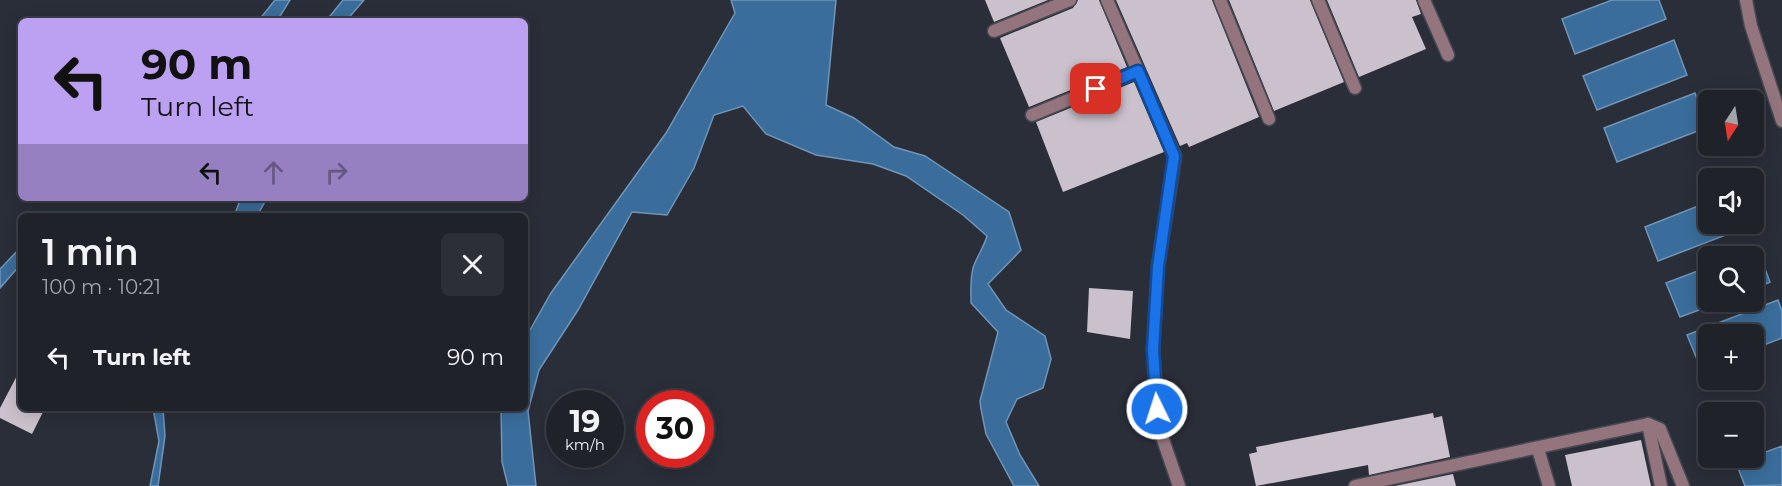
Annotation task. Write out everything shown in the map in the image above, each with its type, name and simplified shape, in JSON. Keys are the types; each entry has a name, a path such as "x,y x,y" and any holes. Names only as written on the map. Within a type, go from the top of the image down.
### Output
{"street":[{"path":"994,31 1070,0"},
{"path":"1107,0 1174,156 1158,267 1153,350 1159,428 1179,486"},
{"path":"1220,0 1269,119"},
{"path":"1318,0 1355,88"},
{"path":"1424,0 1448,55"},
{"path":"1746,0 1754,36 1782,121"},
{"path":"1032,116 1138,71"},
{"path":"1648,424 1661,486"},
{"path":"1355,486 1648,424 1660,429 1683,486"},
{"path":"1538,449 1549,486"}],"water":[{"path":"275,0 290,0 279,18 261,18"},
{"path":"343,0 364,0 349,18 328,18"},
{"path":"731,0 836,0 826,105 854,118 894,147 925,156 1009,212 1021,250 988,284 1006,310 1045,336 1051,359 1043,388 1017,399 1006,422 1020,455 1039,486 1014,486 986,434 980,401 998,332 971,303 971,277 987,236 963,215 906,176 873,164 816,155 766,134 743,106 714,115 694,168 667,215 632,212 578,310 539,370 528,411 528,334 551,293 666,133 735,13"},
{"path":"1612,0 1659,0 1666,19 1575,54 1562,19"},
{"path":"1674,40 1687,75 1597,110 1583,76"},
{"path":"1695,93 1698,101 1698,131 1617,162 1604,128"},
{"path":"240,201 265,201 259,213 235,213"},
{"path":"1698,206 1698,234 1728,234 1658,261 1645,227"},
{"path":"18,250 18,267 0,288 0,269"},
{"path":"1764,266 1770,282 1764,285"},
{"path":"1698,271 1698,310 1680,317 1666,283"},
{"path":"1778,300 1782,311 1782,338 1764,345 1764,324 1716,324 1747,312 1764,312 1764,305"},
{"path":"1698,331 1698,362 1687,335"},
{"path":"154,411 163,411 165,436 158,486 150,486 159,441"},
{"path":"501,411 528,411 536,486 508,486 502,462"},
{"path":"1782,446 1782,485 1745,486 1738,468 1764,468 1764,453"}],"building":[{"path":"985,0 1048,0 994,22"},
{"path":"1078,0 1099,0 1127,67 1029,107 1000,38 1073,8"},
{"path":"1116,0 1212,0 1259,117 1189,147 1187,143 1180,146"},
{"path":"1229,0 1310,0 1344,82 1274,111"},
{"path":"1327,0 1416,0 1421,14 1412,17 1426,49 1359,77"},
{"path":"1134,82 1164,152 1063,192 1036,122"},
{"path":"1089,288 1133,291 1130,339 1087,332"},
{"path":"18,374 18,411 44,411 32,434 0,418 0,408"},
{"path":"1433,413 1434,418 1442,416 1450,457 1369,475 1368,465 1256,486 1249,454 1257,452 1256,447"},
{"path":"1641,440 1651,486 1572,486 1565,455"},
{"path":"1453,474 1456,486 1395,486"}],"route":[{"path":"1096,89 1138,71 1174,156 1158,267 1153,350 1157,409"}]}
